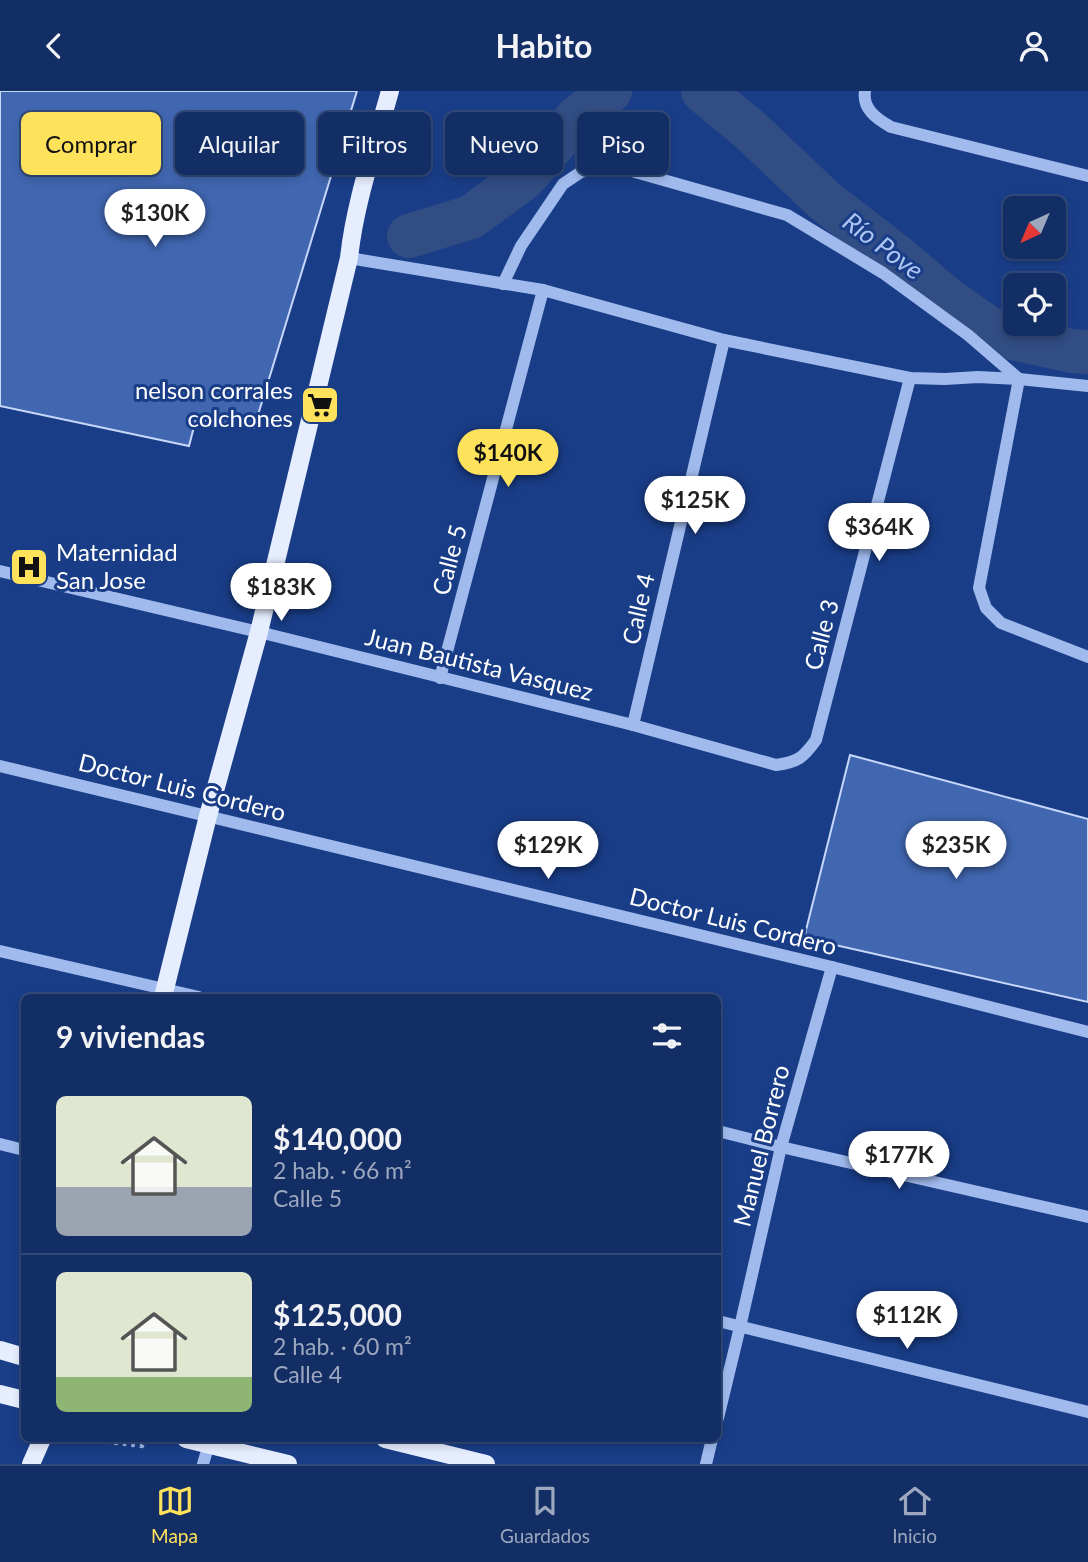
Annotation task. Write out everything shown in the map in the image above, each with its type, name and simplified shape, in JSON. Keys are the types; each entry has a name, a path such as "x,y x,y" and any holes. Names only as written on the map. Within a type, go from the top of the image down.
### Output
{"main road":[{"path":"164,993 208,816 259,632 362,194 390,91"},
{"path":"0,1350 21,1356"},
{"path":"0,1394 21,1399"},
{"path":"31,1464 40,1442"},
{"path":"200,1442 288,1464"},
{"path":"397,1442 486,1464"}],"street":[{"path":"864,91 872,116 891,127 1088,176"},
{"path":"503,284 521,246 563,184 581,172 599,166 621,169 787,215 883,273 968,335 1019,379"},
{"path":"350,249 543,291 724,340 910,378 978,377 1088,386"},
{"name":"Calle 5","path":"440,678 543,291"},
{"name":"Calle 4","path":"633,725 724,340"},
{"name":"Calle 3","path":"816,740 910,378"},
{"path":"1019,379 979,588 986,608 1001,623 1088,657"},
{"name":"Juan Bautista Vasquez","path":"0,571 633,725 776,765 790,763 805,755 816,740"},
{"name":"Doctor Luis Cordero","path":"0,766 832,967 1088,1032"},
{"path":"0,951 164,993"},
{"name":"Manuel Borrero","path":"721,1406 780,1147 832,967"},
{"path":"721,1132 1088,1217"},
{"path":"0,1145 21,1149"},
{"path":"721,1322 1088,1412"},
{"path":"706,1464 711,1442"},
{"path":"204,1464 209,1444"}],"path":[{"path":"120,1442 142,1446 143,1442"}],"building":[{"path":"0,91 357,91 351,112 318,112 318,175 331,175 254,428 196,419 189,446 0,406"},
{"path":"850,755 1088,819 1088,1002 804,938"}],"waterway":[{"name":"Río Pove","path":"409,236 471,217 523,179 576,119 610,91"},
{"name":"Río Pove","path":"703,91 750,130 825,201 947,299 999,335 1088,352"}],"place":[{"name":"nelson corrales colchones","path":"320,405"},
{"name":"Maternidad San Jose","path":"29,567"}]}
